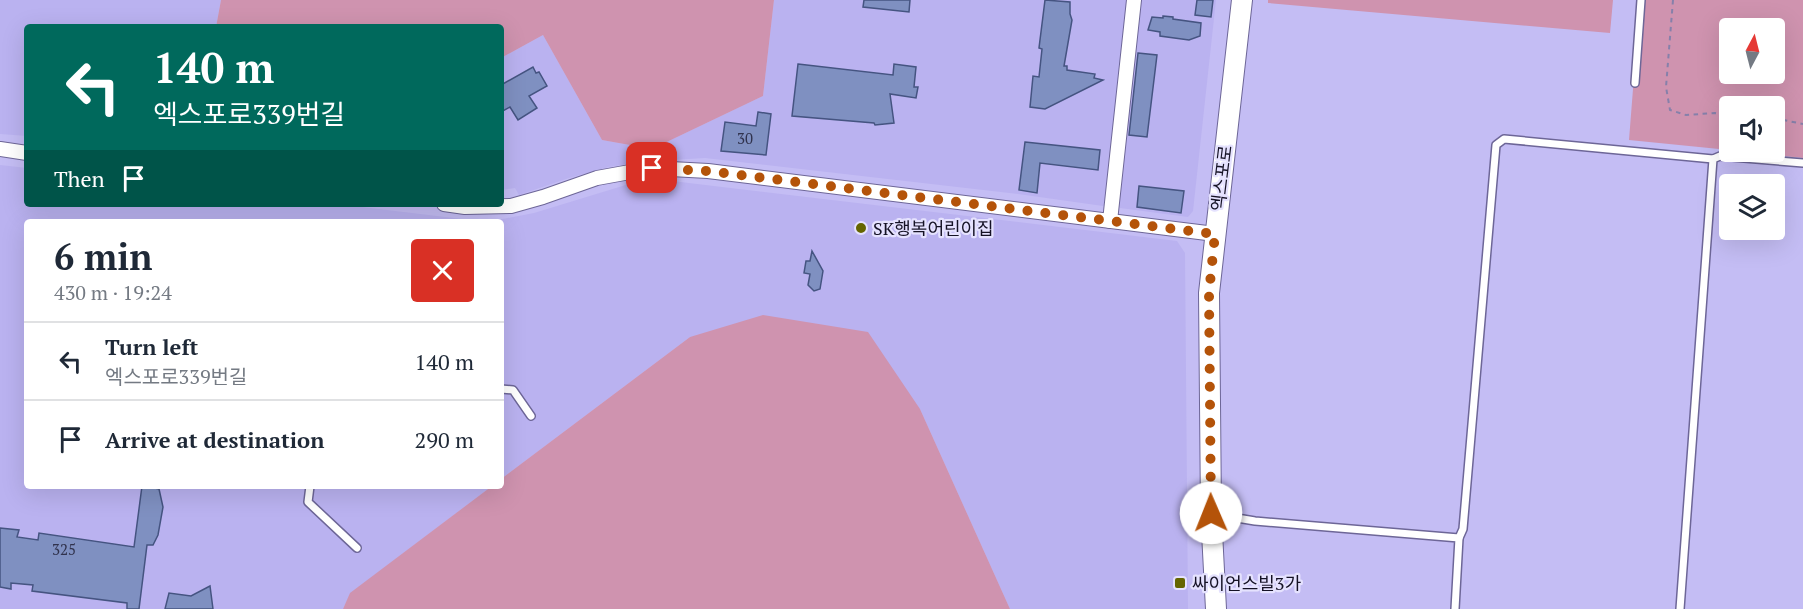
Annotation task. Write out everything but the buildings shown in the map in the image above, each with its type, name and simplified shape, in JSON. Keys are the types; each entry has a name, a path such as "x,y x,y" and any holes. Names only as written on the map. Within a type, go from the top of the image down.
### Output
{"main road":[{"name":"엑스포로","path":"1216,609 1211,513 1209,293 1242,0"}],"street":[{"path":"1110,221 1134,0"},
{"path":"0,149 24,153"},
{"path":"504,206 543,197 597,178 652,168 708,171 1215,234"}],"lane":[{"path":"1635,83 1641,0"},
{"path":"1455,609 1459,538 1463,529 1496,145 1504,139 1713,159 1720,156 1803,163"},
{"path":"1680,609 1713,159"},
{"path":"504,389 513,390 531,416"},
{"path":"310,489 308,502 357,548"},
{"path":"1211,513 1255,521 1459,538"}],"path":[{"path":"1673,0 1666,87 1670,110 1686,115 1719,114"},
{"path":"1785,120 1803,124"}],"shaded area":[{"path":"0,0 221,0 217,24 24,24 24,136 0,134"},
{"path":"221,0 774,0 763,96 652,149 602,140 543,35 504,56 504,24 217,24"},
{"path":"774,0 1129,0 1108,201 1103,206 705,158 639,162 608,167 519,195 515,188 504,190 504,56 543,35 602,140 652,149 763,96"},
{"path":"1138,0 1216,0 1193,211 1188,217 1120,208 1116,201"},
{"path":"1268,0 1613,0 1610,33 1268,3"},
{"path":"1640,0 1803,0 1803,158 1785,156 1785,96 1719,96 1719,149 1629,140"},
{"path":"0,165 24,168 24,207 362,207 462,219 24,219 24,489 488,489 351,593 343,609 0,609"},
{"path":"672,181 1177,241 1185,253 1188,609 1010,609 920,409 690,337 504,477 503,219 534,213 629,184"},
{"path":"763,315 868,332 920,409 1010,609 343,609 350,593 488,489 504,489 504,477 690,337"}],"place":[{"name":"SK행복어린이집","path":"861,228"},
{"name":"싸이언스빌3가","path":"1180,583"}],"route":[{"path":"652,168 708,171 1215,234 1209,293 1211,513"}]}
